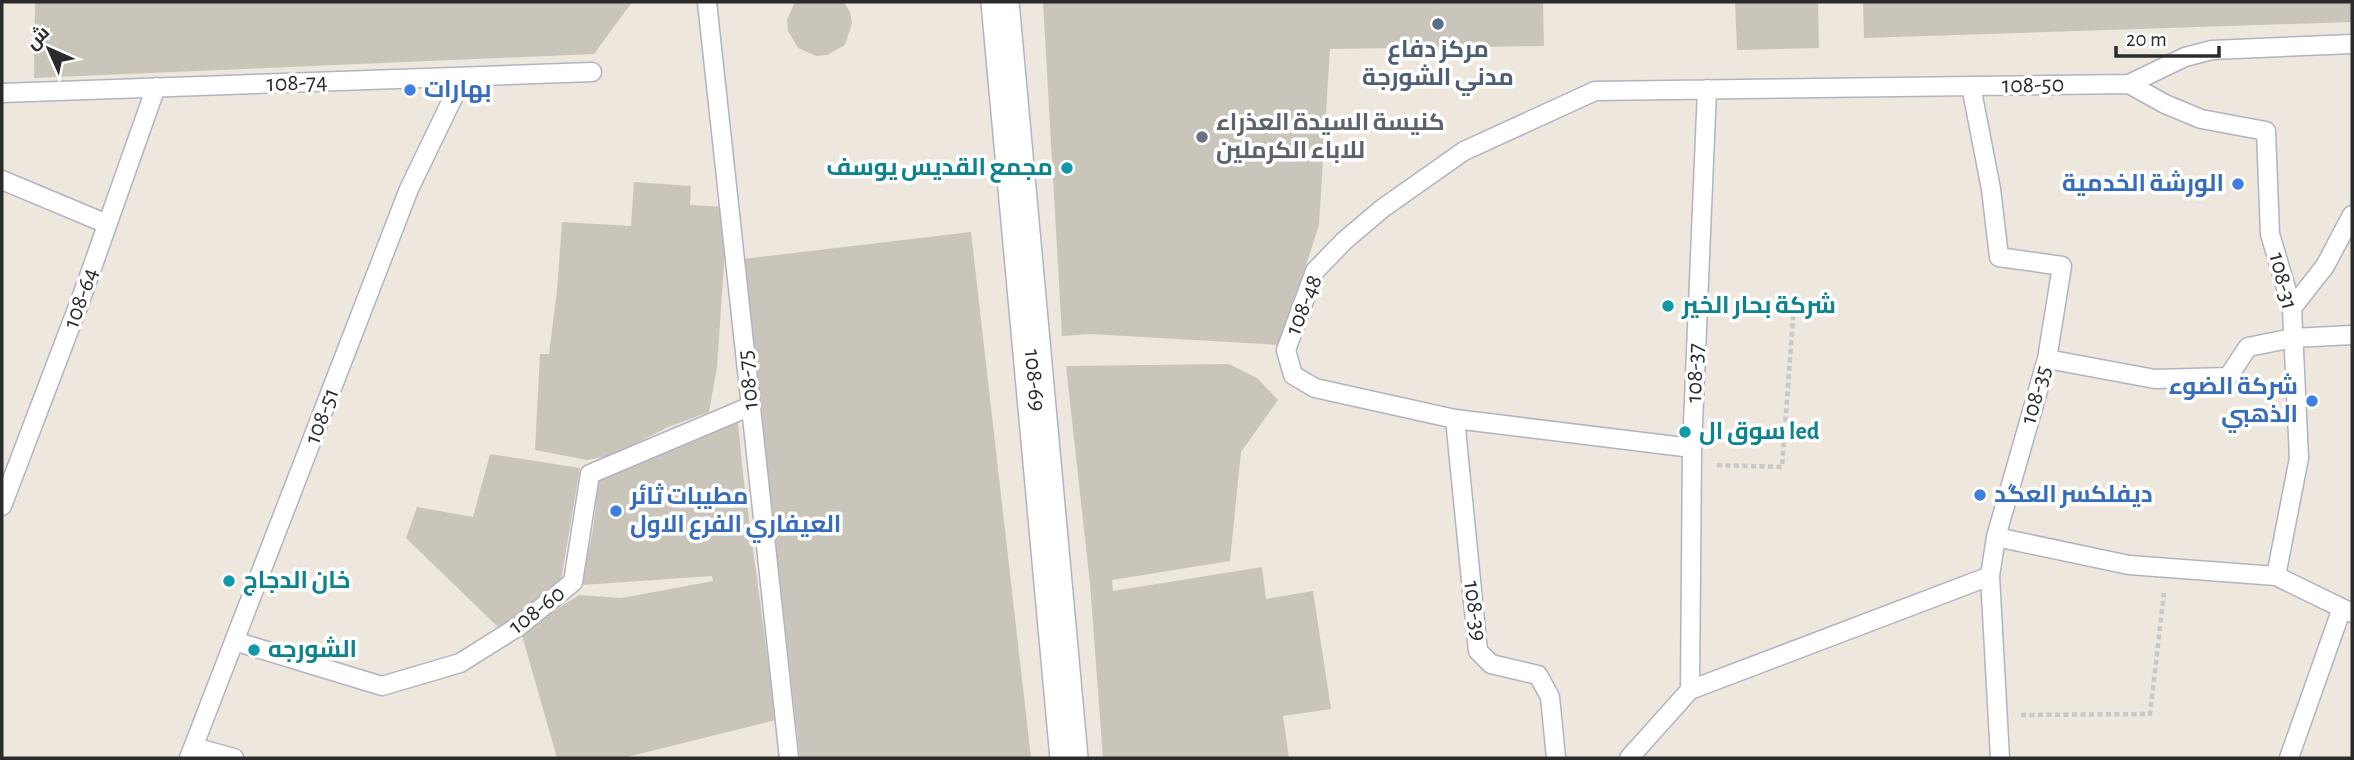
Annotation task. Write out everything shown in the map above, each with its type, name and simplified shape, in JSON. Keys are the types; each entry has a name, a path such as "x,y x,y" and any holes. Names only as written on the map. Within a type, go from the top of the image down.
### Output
{"street":[{"name":"108-69","path":"1000,2 1069,758"}],"lane":[{"name":"108-75","path":"707,2 789,758"},
{"name":"108-50","path":"1707,89 2129,84 2185,57 2212,50 2352,44"},
{"name":"108-74","path":"2,93 592,72"},
{"name":"108-51","path":"192,753 409,189 463,77"},
{"name":"108-31","path":"2129,84 2165,104 2201,118 2266,131 2270,234 2292,308 2300,458 2276,576"},
{"name":"108-35","path":"1971,86 1991,189 1999,257 2062,266 2047,359 1996,537 1990,576 2000,758"},
{"name":"108-64","path":"2,506 82,296 156,88"},
{"name":"108-48","path":"1692,456 1455,419 1315,388 1293,375 1286,350 1315,271 1344,241 1383,208 1464,152 1595,91 1707,89"},
{"name":"108-37","path":"1690,690 1692,456 1707,89"},
{"path":"2,180 107,224"},
{"path":"2292,308 2325,266 2352,215"},
{"path":"2047,359 2155,379 2228,377 2248,347 2293,338 2352,335"},
{"name":"108-60","path":"234,641 382,685 460,663 519,626 573,582 590,474 751,406"},
{"name":"108-39","path":"1455,419 1478,650 1491,664 1538,674 1550,697 1556,758"},
{"path":"1996,537 2129,565 2276,576 2347,611 2289,758"},
{"path":"1640,754 1690,690 1990,576"},
{"path":"192,753 234,758"}],"path":[{"path":"1692,456 1782,467 1796,292"},
{"path":"1997,715 2150,714 2166,568"}],"building":[{"path":"35,2 632,2 594,54 34,78"},
{"path":"795,2 844,2 852,23 845,45 827,55 816,56 798,48 788,31 787,20"},
{"name":"كنيسة السيدة العذراء للاباء الكرملين","path":"1043,2 1543,2 1544,46 1330,49 1319,225 1280,345 1091,334 1062,336"},
{"path":"1735,2 1818,2 1819,48 1737,50"},
{"path":"1863,2 2352,2 2352,22 1864,38"},
{"path":"634,182 691,186 690,205 728,207 717,367 709,412 668,427 614,455 587,460 535,450 540,354 549,354 562,222 631,226"},
{"path":"971,232 1031,758 800,758 743,259"},
{"path":"1229,364 1257,378 1278,400 1241,452 1230,561 1112,580 1113,591 1262,567 1266,599 1313,591 1331,709 1283,716 1289,758 1103,758 1090,584 1066,366"},
{"path":"738,422 776,720 623,758 557,758 521,632 579,595 622,598 713,581 712,576 582,585 599,478"},
{"path":"490,454 580,468 561,580 499,628 406,538 417,507 473,517"}],"place":[{"name":"مركز دفاع مدني الشورجة","path":"1438,24"},
{"name":"بهارات","path":"410,90"},
{"name":"كنيسة السيدة العذراء للاباء الكرملين","path":"1202,137"},
{"name":"مجمع القديس يوسف","path":"1067,168"},
{"name":"الورشة الخدمية","path":"2238,184"},
{"name":"شركة بحار الخير","path":"1668,306"},
{"name":"شركة الضوء الذهبي","path":"2312,401"},
{"name":"سوق ال led","path":"1685,432"},
{"name":"ديفلكسر العگد","path":"1980,495"},
{"name":"مطيبات ثائر العيفاري الفرع الاول","path":"616,511"},
{"name":"خان الدجاج","path":"229,581"},
{"name":"الشورجه","path":"254,650"}]}
